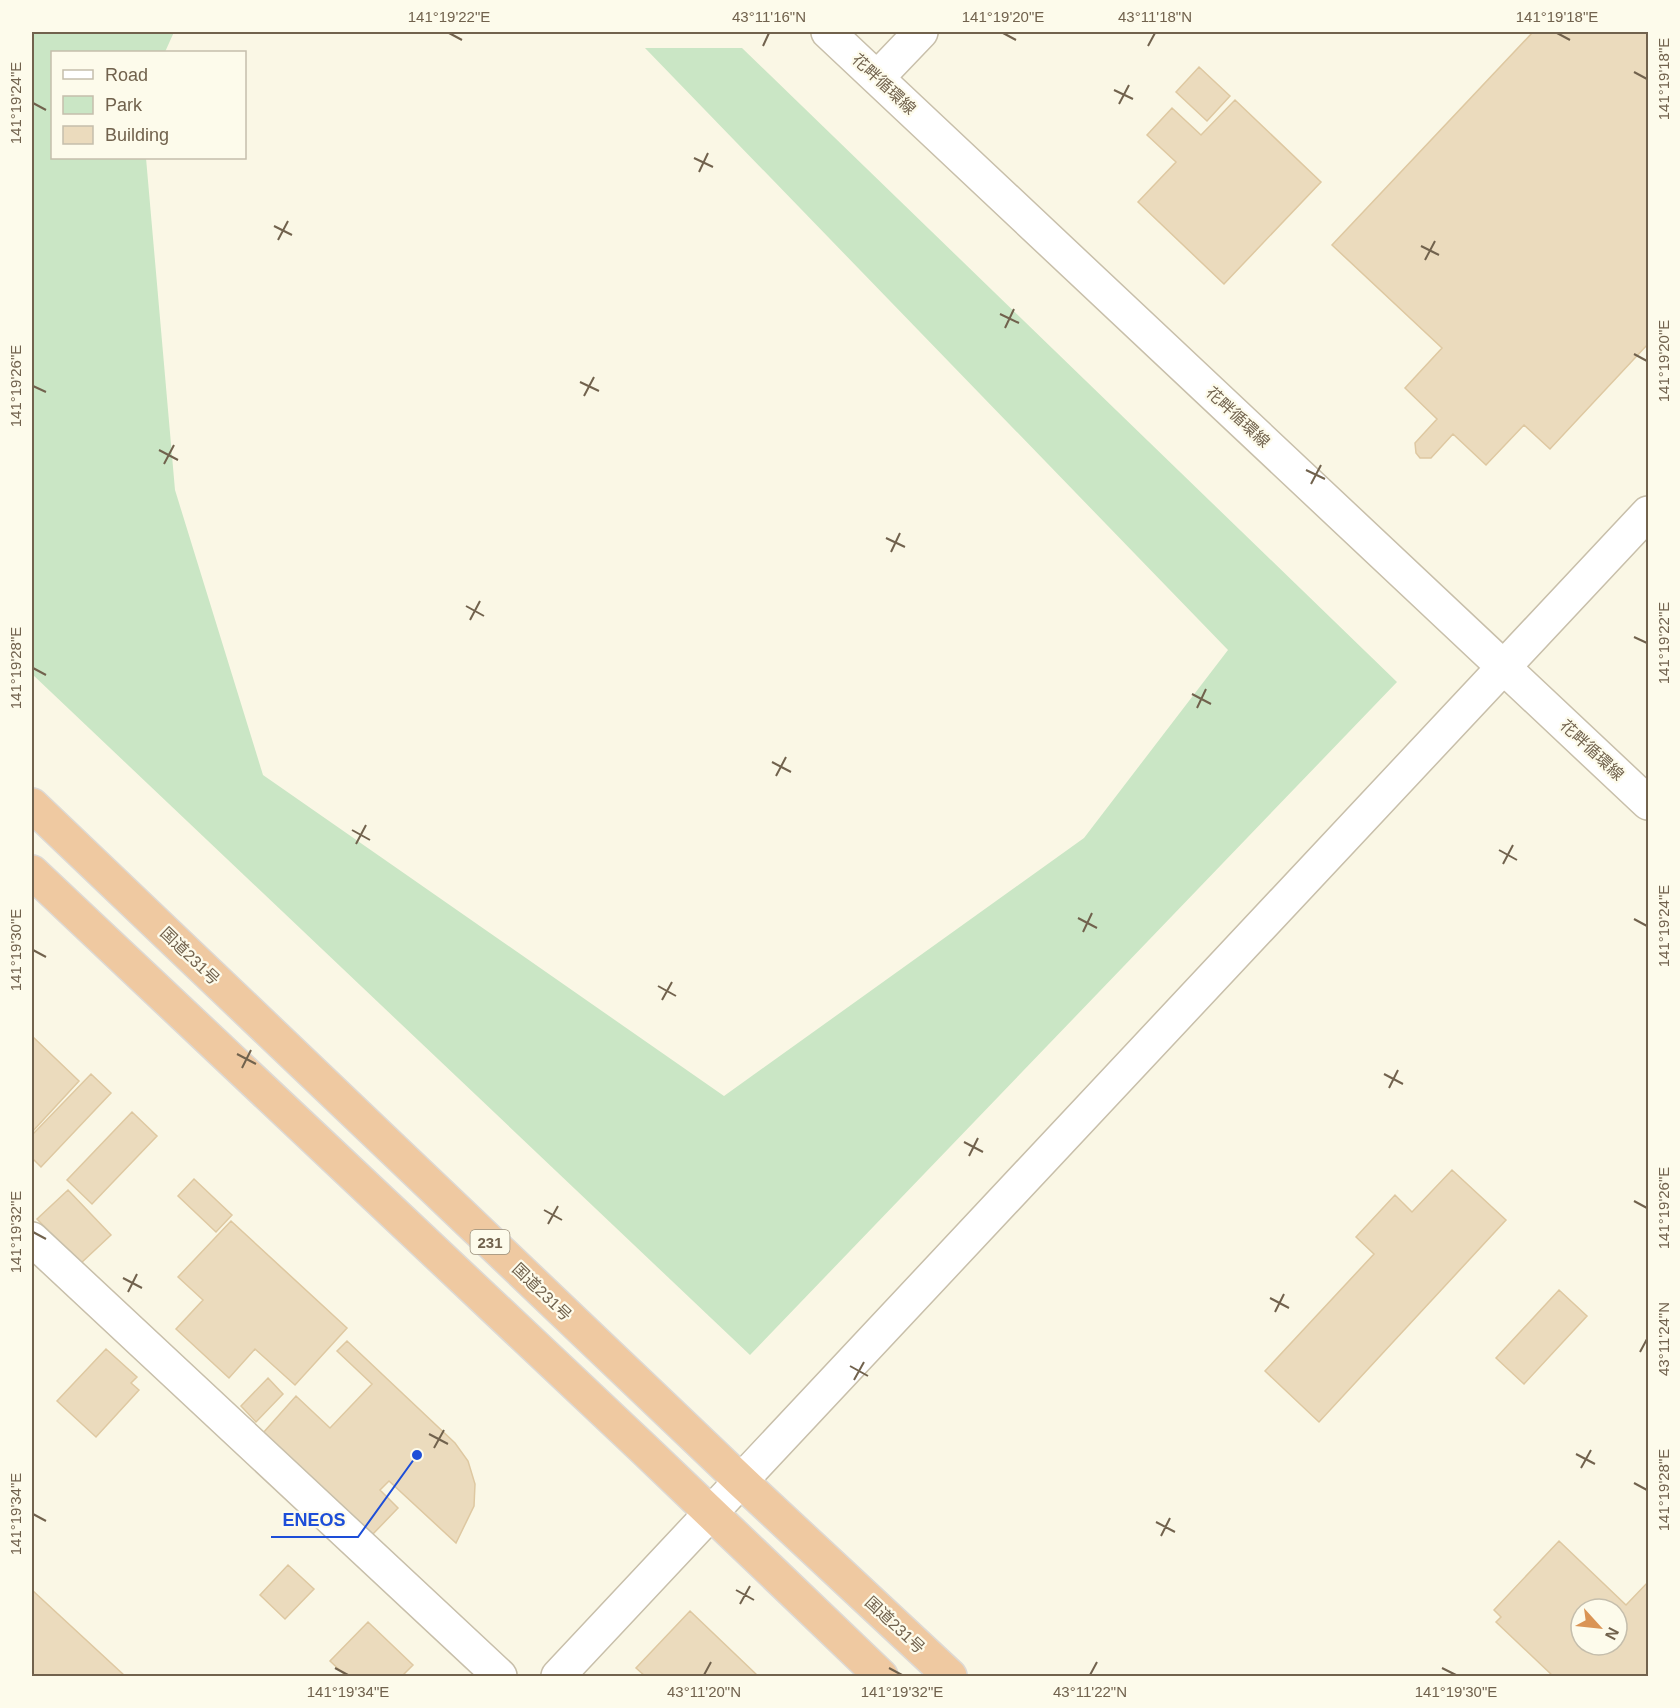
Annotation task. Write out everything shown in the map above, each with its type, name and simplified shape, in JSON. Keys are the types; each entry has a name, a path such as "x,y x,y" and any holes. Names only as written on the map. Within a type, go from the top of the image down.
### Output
{"highway":[{"name":"国道231号","path":"32,805 741,1481 950,1677"},
{"name":"231","path":"32,873 645,1449 881,1677"}],"street":[{"name":"花畔循環線","path":"828,32 1648,803"},
{"path":"877,78 921,32"},
{"path":"558,1677 1648,513"},
{"path":"32,1239 500,1677"}],"green space":[{"path":"32,32 174,32 165,51 51,51 51,159 146,159 175,490 263,775 724,1096 1084,838 1228,650 645,48 742,48 1397,682 750,1355 32,674"}],"building":[{"path":"1533,32 1648,32 1648,344 1550,449 1524,425 1486,465 1453,434 1431,458 1420,458 1416,453 1415,443 1437,419 1405,388 1442,348 1332,245"},
{"path":"1199,67 1230,96 1207,121 1176,92"},
{"path":"1235,100 1321,182 1224,284 1138,202 1176,162 1147,135 1172,108 1201,135"},
{"path":"32,1036 79,1081 32,1132"},
{"path":"91,1074 111,1093 41,1167 32,1158 32,1135"},
{"path":"132,1112 157,1136 92,1204 67,1180"},
{"path":"1452,1170 1506,1220 1319,1422 1265,1371 1374,1254 1356,1237 1395,1195 1412,1212"},
{"path":"194,1179 232,1215 216,1232 178,1196"},
{"path":"68,1190 111,1235 80,1264 37,1219"},
{"path":"231,1221 347,1328 295,1385 255,1349 229,1378 176,1329 203,1300 178,1277"},
{"path":"1559,1290 1587,1316 1524,1384 1496,1358"},
{"path":"347,1341 455,1443 468,1461 475,1484 474,1506 456,1543 389,1481 380,1490 398,1508 372,1535 263,1433 296,1396 330,1428 372,1384 337,1351"},
{"path":"106,1349 137,1377 131,1383 139,1390 96,1437 57,1401"},
{"path":"268,1378 283,1394 256,1422 241,1406"},
{"path":"1559,1541 1618,1597 1569,1597 1569,1657 1629,1657 1629,1602 1648,1582 1648,1676 1553,1676 1496,1622 1501,1617 1494,1610"},
{"path":"288,1565 314,1589 285,1619 260,1595"},
{"path":"32,1590 125,1676 32,1676"},
{"path":"690,1611 758,1676 645,1676 636,1668"},
{"path":"368,1622 413,1665 402,1676 346,1676 330,1661"}],"place":[{"name":"ENEOS","path":"417,1455"}]}
